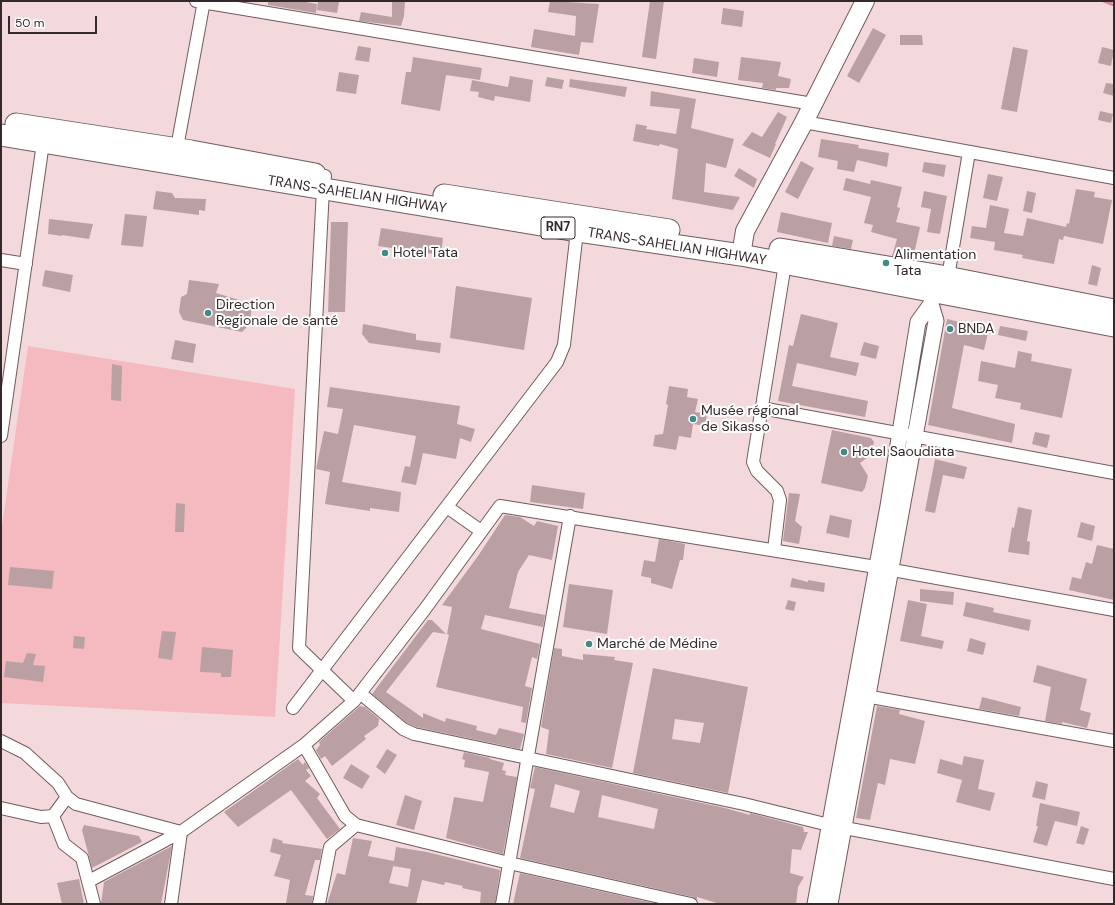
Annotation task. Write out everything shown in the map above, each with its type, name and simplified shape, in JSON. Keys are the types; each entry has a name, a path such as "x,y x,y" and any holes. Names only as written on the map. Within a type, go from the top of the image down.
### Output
{"highway":[{"name":"TRANS-SAHELIAN HIGHWAY","path":"1,121 175,157 324,183 577,231 742,249 785,264 939,289 1114,310"},
{"name":"TRANS-SAHELIAN HIGHWAY","path":"1,135 43,143 175,157"},
{"name":"TRANS-SAHELIAN HIGHWAY","path":"324,183 742,249 1114,326"}],"main road":[{"path":"742,249 745,231 804,122 863,4"}],"street":[{"path":"175,157 201,1 813,104"},
{"path":"804,122 1114,178"},
{"path":"1,436 4,397 26,264 43,143"},
{"path":"830,904 936,321 939,289 969,152"},
{"path":"324,183 299,648 322,670 357,697 403,729 414,734 736,802 829,825 1114,879"},
{"path":"293,708 557,362 564,345 577,231"},
{"path":"1,260 26,264"},
{"path":"774,550 780,500 777,491 757,471 753,462 785,264"},
{"path":"815,904 900,433 918,322 939,289"},
{"path":"761,408 1114,473"},
{"path":"89,881 181,832 304,744 357,697 425,609 500,506 570,516 876,567 1114,610"},
{"path":"447,507 481,531"},
{"path":"502,904 570,516"},
{"path":"853,694 1114,741"},
{"path":"1,741 25,753 58,783 67,797 76,804 181,832"},
{"path":"304,744 345,816 356,825 509,863 690,904"},
{"path":"54,816 67,797"},
{"path":"1,808 41,817 54,816"},
{"path":"54,816 64,844 82,858 94,904"},
{"path":"319,904 330,847 356,825"},
{"path":"171,904 181,832"}],"shaded area":[{"path":"28,346 295,389 275,717 1,703 1,533"}],"building":[{"path":"268,1 300,1 317,4 316,13 268,5"},
{"path":"318,1 339,2 337,13 317,10"},
{"path":"392,1 405,1 404,16 401,26 359,21 361,12 392,17"},
{"path":"550,1 599,4 593,43 581,42 579,55 531,47 534,29 575,36 576,16 548,12"},
{"path":"650,1 664,1 656,59 642,57"},
{"path":"723,8 744,11 742,27 721,24"},
{"path":"873,28 886,35 859,83 847,76"},
{"path":"900,35 922,35 923,45 900,45"},
{"path":"358,46 371,48 369,62 355,60"},
{"path":"1013,47 1028,50 1017,112 1001,109"},
{"path":"1102,47 1114,50 1111,66 1098,63"},
{"path":"413,57 482,68 480,80 446,75 440,111 401,104 406,72 411,72"},
{"path":"741,57 781,62 778,76 791,79 789,88 776,88 776,90 762,88 763,83 738,80"},
{"path":"694,58 719,62 717,77 692,73"},
{"path":"339,72 359,75 356,94 336,91"},
{"path":"510,76 533,80 530,102 495,96 494,101 478,97 479,92 470,91 472,80 508,87"},
{"path":"547,77 564,80 562,89 545,86"},
{"path":"570,79 627,87 625,97 569,87"},
{"path":"1106,83 1114,84 1114,96 1103,93"},
{"path":"651,91 696,99 691,128 734,139 726,168 706,163 704,192 740,197 733,210 672,199 678,149 660,144 659,146 633,141 636,124 647,126 646,129 676,134 680,109 650,106"},
{"path":"1100,111 1113,114 1111,123 1098,120"},
{"path":"778,112 787,117 770,158 742,145 752,132 762,137"},
{"path":"821,139 859,145 858,148 889,153 887,167 857,160 854,172 837,169 838,161 818,157"},
{"path":"801,161 814,168 798,199 785,192"},
{"path":"924,162 946,165 944,177 922,172"},
{"path":"739,168 757,179 754,188 734,176"},
{"path":"988,174 1003,177 997,201 983,198"},
{"path":"846,178 870,184 871,180 902,187 897,207 900,208 896,222 920,227 913,259 892,256 897,239 871,232 873,225 864,223 871,197 843,190"},
{"path":"1076,189 1095,192 1094,197 1112,200 1103,244 1064,236 1063,240 1059,239 1054,264 1022,258 1023,255 994,250 995,242 970,238 972,226 986,228 990,205 1009,209 1004,233 1023,236 1027,218 1066,227 1067,223 1069,224"},
{"path":"156,191 172,193 175,198 206,199 205,211 199,210 199,215 153,209"},
{"path":"924,191 947,196 940,234 927,232 931,209 921,207"},
{"path":"1027,191 1036,193 1032,213 1023,211"},
{"path":"781,212 832,223 828,243 777,232"},
{"path":"125,214 147,216 143,247 121,245"},
{"path":"49,219 93,224 89,239 48,234"},
{"path":"331,222 348,222 345,312 328,312"},
{"path":"381,228 443,238 441,255 378,246"},
{"path":"834,236 853,240 851,249 832,246"},
{"path":"1092,265 1101,268 1097,286 1088,284"},
{"path":"45,270 73,275 70,292 42,286"},
{"path":"189,280 219,284 216,293 252,304 250,324 242,332 183,320 179,312 181,297 187,294"},
{"path":"456,286 532,298 524,350 450,338"},
{"path":"801,314 838,323 830,357 859,363 856,376 797,363 792,386 868,401 865,417 778,401 789,345 793,346"},
{"path":"947,319 989,329 984,350 964,345 952,408 1015,424 1012,443 928,425"},
{"path":"363,324 416,334 416,340 441,343 440,353 369,343 362,334"},
{"path":"1000,326 1028,331 1026,341 998,335"},
{"path":"175,340 196,344 193,363 171,359"},
{"path":"864,342 879,346 876,359 860,355"},
{"path":"1018,351 1032,354 1031,361 1072,369 1062,418 1020,409 1021,403 995,398 998,385 978,381 981,361 1015,368"},
{"path":"112,364 122,366 121,401 111,400"},
{"name":"Musée régional de Sikasso","path":"669,386 688,389 687,397 698,399 695,412 707,414 705,426 693,424 691,438 679,436 676,450 653,446 655,435 663,434 668,405 666,404"},
{"path":"330,387 460,406 457,424 475,429 471,442 460,438 456,459 423,453 416,485 401,482 405,466 410,467 416,436 354,425 342,482 401,492 399,512 370,508 370,511 325,504 330,472 316,469 324,431 338,434 343,409 327,407"},
{"path":"832,430 871,438 874,442 871,455 860,463 868,476 865,488 862,492 821,483"},
{"path":"1035,432 1050,435 1047,448 1032,444"},
{"path":"935,459 967,467 964,479 943,475 935,513 925,511"},
{"path":"532,485 585,493 583,509 530,502"},
{"path":"789,493 800,494 795,521 802,527 799,544 783,541"},
{"path":"176,503 185,504 184,532 175,532"},
{"path":"1018,507 1032,510 1027,541 1030,542 1029,555 1008,552 1012,527 1014,528"},
{"path":"505,515 520,517 534,526 537,521 558,526 552,560 529,555 518,572 509,608 545,615 543,627 485,615 481,629 540,644 537,659 532,657 525,686 532,688 526,723 521,722 523,707 436,687 449,635 447,634 452,607 442,605 478,556"},
{"path":"830,515 852,520 849,538 826,533"},
{"path":"1081,522 1095,526 1092,541 1077,537"},
{"path":"659,539 685,544 683,560 680,560 672,589 651,583 651,578 641,576 644,560 655,562"},
{"path":"1097,545 1114,549 1114,600 1069,590 1072,577 1081,579 1086,562 1092,564"},
{"path":"10,567 54,571 52,589 8,585"},
{"path":"792,578 808,582 808,580 825,583 824,592 790,587"},
{"path":"569,584 613,590 607,634 563,627"},
{"path":"920,589 954,592 953,605 920,601"},
{"path":"788,600 796,602 794,611 785,609"},
{"path":"908,600 927,604 921,636 944,641 942,649 900,641"},
{"path":"966,602 994,608 993,612 1031,620 1029,631 963,616"},
{"path":"428,620 432,620 446,634 433,632 386,692 423,718 423,713 445,722 446,718 477,726 476,730 496,735 499,728 524,734 520,749 416,727 407,723 372,694"},
{"path":"162,631 176,632 172,660 158,658"},
{"path":"74,636 85,637 84,649 73,648"},
{"path":"970,638 986,643 983,655 967,651"},
{"path":"202,647 233,650 231,677 221,677 221,673 200,672"},
{"path":"554,648 562,649 562,656 583,660 583,654 615,657 614,660 633,663 612,768 546,754 549,730 541,727"},
{"path":"27,653 36,654 33,665 45,666 43,682 4,677 6,661 23,663"},
{"path":"1037,665 1087,679 1080,710 1091,713 1087,728 1062,722 1062,724 1045,721 1051,687 1033,682"},
{"path":"653,668 748,687 728,793 633,773","holes":["675,719 704,723 700,743 672,739"]},
{"path":"982,697 1021,707 1019,716 979,709"},
{"path":"360,706 365,707 379,719 378,726 364,736 366,739 332,766 325,756 321,759 316,750 320,745 319,742"},
{"path":"877,706 900,710 899,714 925,721 915,764 890,759 885,785 878,783 870,820 856,818"},
{"path":"387,749 397,755 385,774 376,767"},
{"path":"464,752 504,763 502,770 506,771 505,775 517,777 503,854 446,838 454,797 483,802 489,772 464,767 465,760 462,759"},
{"path":"964,756 984,760 978,789 995,793 990,811 956,802 962,780 937,773 940,759 962,765"},
{"path":"298,759 303,765 305,762 309,768 306,770 311,776 305,781 320,794 317,798 340,829 327,839 291,790 238,827 224,812"},
{"path":"351,764 370,776 362,789 343,778"},
{"path":"535,767 725,808 750,815 750,813 803,827 804,832 808,832 801,850 792,849 790,873 804,877 798,887 796,904 720,904 697,897 697,900 693,897 520,858 535,789 530,788","holes":["555,784 580,791 574,813 550,807","602,795 658,809 654,829 598,817"]},
{"path":"1036,781 1048,784 1045,800 1032,797"},
{"path":"405,795 422,801 414,830 396,825"},
{"path":"1040,803 1080,812 1077,826 1055,821 1047,846 1033,842 1038,826 1036,826"},
{"path":"84,825 139,836 142,842 92,868 82,830"},
{"path":"1081,826 1089,829 1084,845 1076,843"},
{"path":"273,838 283,841 282,843 322,849 320,860 315,860 305,895 313,896 312,904 286,903 290,880 274,876 281,855 270,852"},
{"path":"353,838 372,841 368,856 394,861 396,847 427,852 500,870 495,904 480,904 481,892 462,888 463,886 445,882 444,885 422,880 416,904 327,904 337,873 345,875","holes":["393,866 411,869 408,887 389,883"]},
{"path":"172,846 161,904 101,904 104,882"},
{"path":"520,873 657,904 513,904"},
{"path":"79,879 84,904 62,904 57,883"}],"waterway":[{"path":"1104,1 1114,5"}],"place":[{"name":"Hotel Tata","path":"385,253"},
{"name":"Alimentation Tata","path":"886,263"},
{"name":"Direction Regionale de santé","path":"208,313"},
{"name":"BNDA","path":"950,329"},
{"name":"Musée régional de Sikasso","path":"693,419"},
{"name":"Hotel Saoudiata","path":"844,452"},
{"name":"Marché de Médine","path":"589,644"}]}
